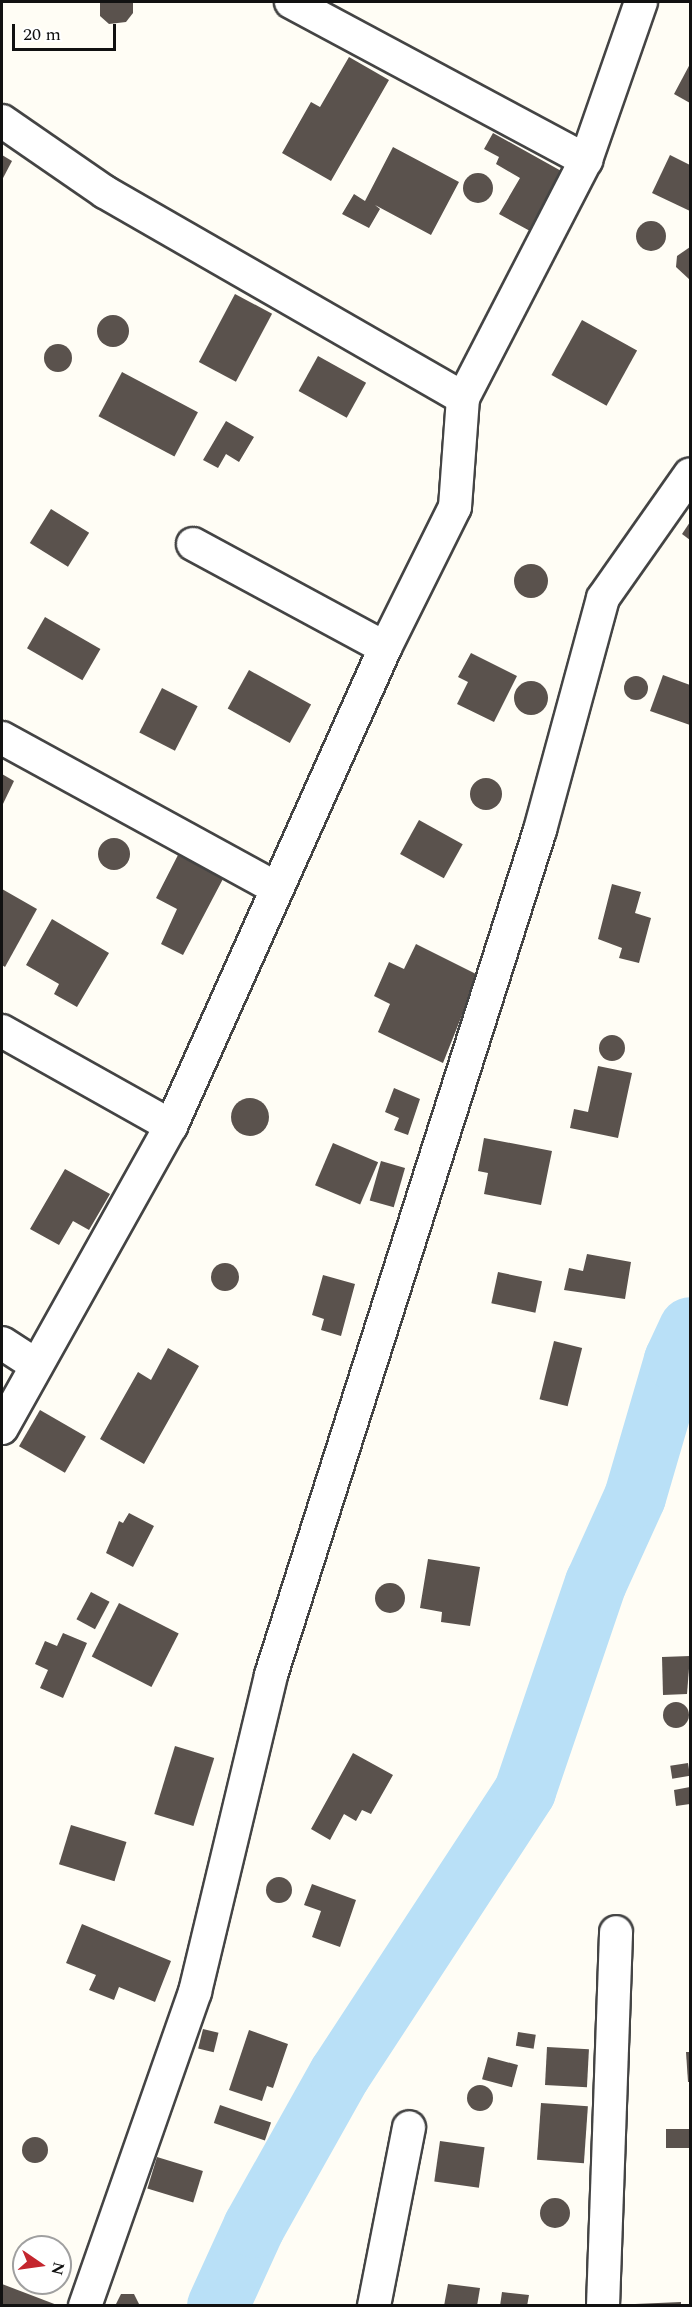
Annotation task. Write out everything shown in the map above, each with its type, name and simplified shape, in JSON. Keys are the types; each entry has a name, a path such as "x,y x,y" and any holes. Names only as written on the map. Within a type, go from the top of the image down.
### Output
{"street":[{"path":"291,2 586,159"},
{"path":"2,1428 171,1126 385,648 455,507 463,398 586,159 640,2"},
{"path":"2,120 105,192 463,398"},
{"path":"85,2306 195,1992 271,1675 540,830 603,598 690,474"},
{"path":"192,544 385,648"},
{"path":"2,738 276,888"},
{"path":"2,1031 171,1126"},
{"path":"2,1343 36,1365"},
{"path":"603,2306 616,1932"},
{"path":"374,2306 409,2127"}],"building":[{"path":"100,2 133,2 133,13 126,22 109,24 100,16"},
{"path":"349,57 389,80 331,181 282,153 311,102 320,107"},
{"path":"690,64 690,103 674,94"},
{"path":"493,133 563,172 530,231 499,214 520,178 496,164 499,157 484,149"},
{"path":"393,147 459,182 431,235 375,205 380,209 369,228 342,214 354,194 365,201"},
{"path":"2,155 12,161 2,180"},
{"path":"670,155 690,165 690,211 652,193"},
{"path":"478,173 489,177 493,188 489,199 478,203 467,199 463,188 467,177"},
{"path":"651,221 662,225 666,236 662,247 651,251 640,247 636,236 640,225"},
{"path":"690,247 690,280 676,267 677,256"},
{"path":"235,294 272,314 236,382 199,362"},
{"path":"113,315 124,320 129,331 124,342 113,347 102,342 97,331 102,320"},
{"path":"582,320 637,351 607,406 551,375"},
{"path":"58,344 68,348 72,358 68,368 58,372 48,368 44,358 48,348"},
{"path":"318,356 366,383 347,418 299,391"},
{"path":"122,372 198,412 174,457 99,416"},
{"path":"226,421 254,437 239,462 226,454 218,468 203,460"},
{"path":"51,509 89,533 68,567 30,543"},
{"path":"690,522 690,540 682,534"},
{"path":"531,564 543,569 548,581 543,593 531,598 519,593 514,581 519,569"},
{"path":"45,617 100,649 82,680 27,648"},
{"path":"471,653 517,676 494,722 457,704 468,682 458,677"},
{"path":"249,670 311,704 290,743 228,708"},
{"path":"663,675 690,685 690,725 650,711"},
{"path":"636,676 645,679 648,688 645,697 636,700 627,697 624,688 627,679"},
{"path":"531,681 543,686 548,698 543,710 531,715 519,710 514,698 519,686"},
{"path":"162,688 198,706 175,751 139,733"},
{"path":"2,774 14,781 2,806"},
{"path":"486,778 497,783 502,794 497,805 486,810 475,805 470,794 475,783"},
{"path":"419,820 463,844 444,878 400,854"},
{"path":"114,838 125,843 130,854 125,865 114,870 103,865 98,854 103,843"},
{"path":"178,855 224,877 183,955 161,944 177,909 156,898"},
{"path":"612,884 641,892 635,913 651,918 639,963 619,958 622,948 598,939"},
{"path":"2,889 37,909 5,967 2,965"},
{"path":"52,919 109,953 77,1007 54,994 59,984 26,965"},
{"path":"416,944 478,975 443,1063 378,1032 390,1004 374,996 389,962 404,969"},
{"path":"612,1035 621,1039 625,1048 621,1057 612,1061 603,1057 599,1048 603,1039"},
{"path":"598,1066 632,1073 618,1138 570,1128 574,1109 588,1112"},
{"path":"394,1088 420,1099 408,1135 394,1130 399,1118 385,1112"},
{"path":"250,1098 263,1104 269,1117 263,1130 250,1136 237,1130 231,1117 237,1104"},
{"path":"484,1138 552,1151 541,1205 484,1194 488,1173 478,1171"},
{"path":"333,1143 378,1162 360,1204 315,1185"},
{"path":"381,1161 405,1168 394,1207 370,1200"},
{"path":"65,1169 110,1194 89,1230 73,1221 59,1245 30,1229"},
{"path":"587,1254 631,1262 625,1299 564,1290 569,1268 583,1271"},
{"path":"225,1263 235,1267 239,1277 235,1287 225,1291 215,1287 211,1277 215,1267"},
{"path":"498,1272 542,1281 535,1313 491,1303"},
{"path":"323,1275 355,1284 341,1336 321,1330 324,1319 312,1315"},
{"path":"554,1341 582,1348 568,1406 539,1399"},
{"path":"168,1348 199,1366 144,1464 100,1439 138,1372 151,1380"},
{"path":"40,1410 86,1436 65,1473 19,1446"},
{"path":"129,1513 154,1526 133,1567 106,1553 119,1521 123,1523"},
{"path":"428,1559 480,1567 470,1626 441,1622 442,1612 420,1608"},
{"path":"390,1583 401,1587 405,1598 401,1609 390,1613 379,1609 375,1598 379,1587"},
{"path":"91,1592 110,1602 95,1629 76,1619"},
{"path":"119,1603 179,1633 151,1687 92,1656"},
{"path":"63,1633 87,1643 63,1698 40,1688 48,1670 35,1664 45,1641 57,1646"},
{"path":"690,1656 687,1694 663,1695 662,1657"},
{"path":"676,1702 685,1706 689,1715 685,1724 676,1728 667,1724 663,1715 667,1706"},
{"path":"175,1746 214,1758 193,1826 154,1814"},
{"path":"353,1753 393,1775 371,1814 362,1810 356,1821 344,1814 330,1840 311,1829"},
{"path":"688,1763 690,1776 672,1779 670,1766"},
{"path":"690,1787 690,1804 676,1806 674,1790"},
{"path":"71,1825 126,1842 114,1881 59,1864"},
{"path":"279,1877 288,1881 292,1890 288,1899 279,1903 270,1899 266,1890 270,1881"},
{"path":"312,1884 356,1900 340,1947 312,1937 321,1911 304,1905"},
{"path":"82,1924 171,1961 155,2002 119,1987 114,2000 89,1990 96,1975 66,1963"},
{"path":"203,2029 219,2033 214,2052 198,2048"},
{"path":"249,2030 288,2044 273,2088 267,2086 262,2101 229,2090"},
{"path":"518,2032 536,2035 534,2049 516,2046"},
{"path":"547,2047 589,2049 587,2087 545,2085"},
{"path":"686,2052 690,2052 690,2082 688,2082"},
{"path":"488,2057 518,2065 512,2087 482,2079"},
{"path":"480,2085 489,2089 493,2098 489,2107 480,2111 471,2107 467,2098 471,2089"},
{"path":"541,2103 588,2106 584,2163 537,2160"},
{"path":"220,2105 271,2123 265,2141 214,2123"},
{"path":"666,2129 690,2129 690,2148 666,2148"},
{"path":"35,2137 44,2141 48,2150 44,2159 35,2163 26,2159 22,2150 26,2141"},
{"path":"440,2141 485,2147 479,2188 434,2182"},
{"path":"157,2157 203,2171 193,2203 147,2189"},
{"path":"555,2198 566,2202 570,2213 566,2224 555,2228 544,2224 540,2213 544,2202"},
{"path":"2,2284 12,2288 12,2295 31,2295 57,2305 57,2306 2,2306"},
{"path":"448,2284 480,2288 477,2306 444,2306"},
{"path":"502,2292 529,2295 527,2306 500,2306"},
{"path":"121,2294 134,2294 140,2306 115,2306"},
{"path":"681,2302 681,2306 635,2306 635,2304"}],"waterway":[{"path":"218,2306 254,2227 340,2074 525,1791 596,1583 635,1497 675,1360 690,1328"}]}
